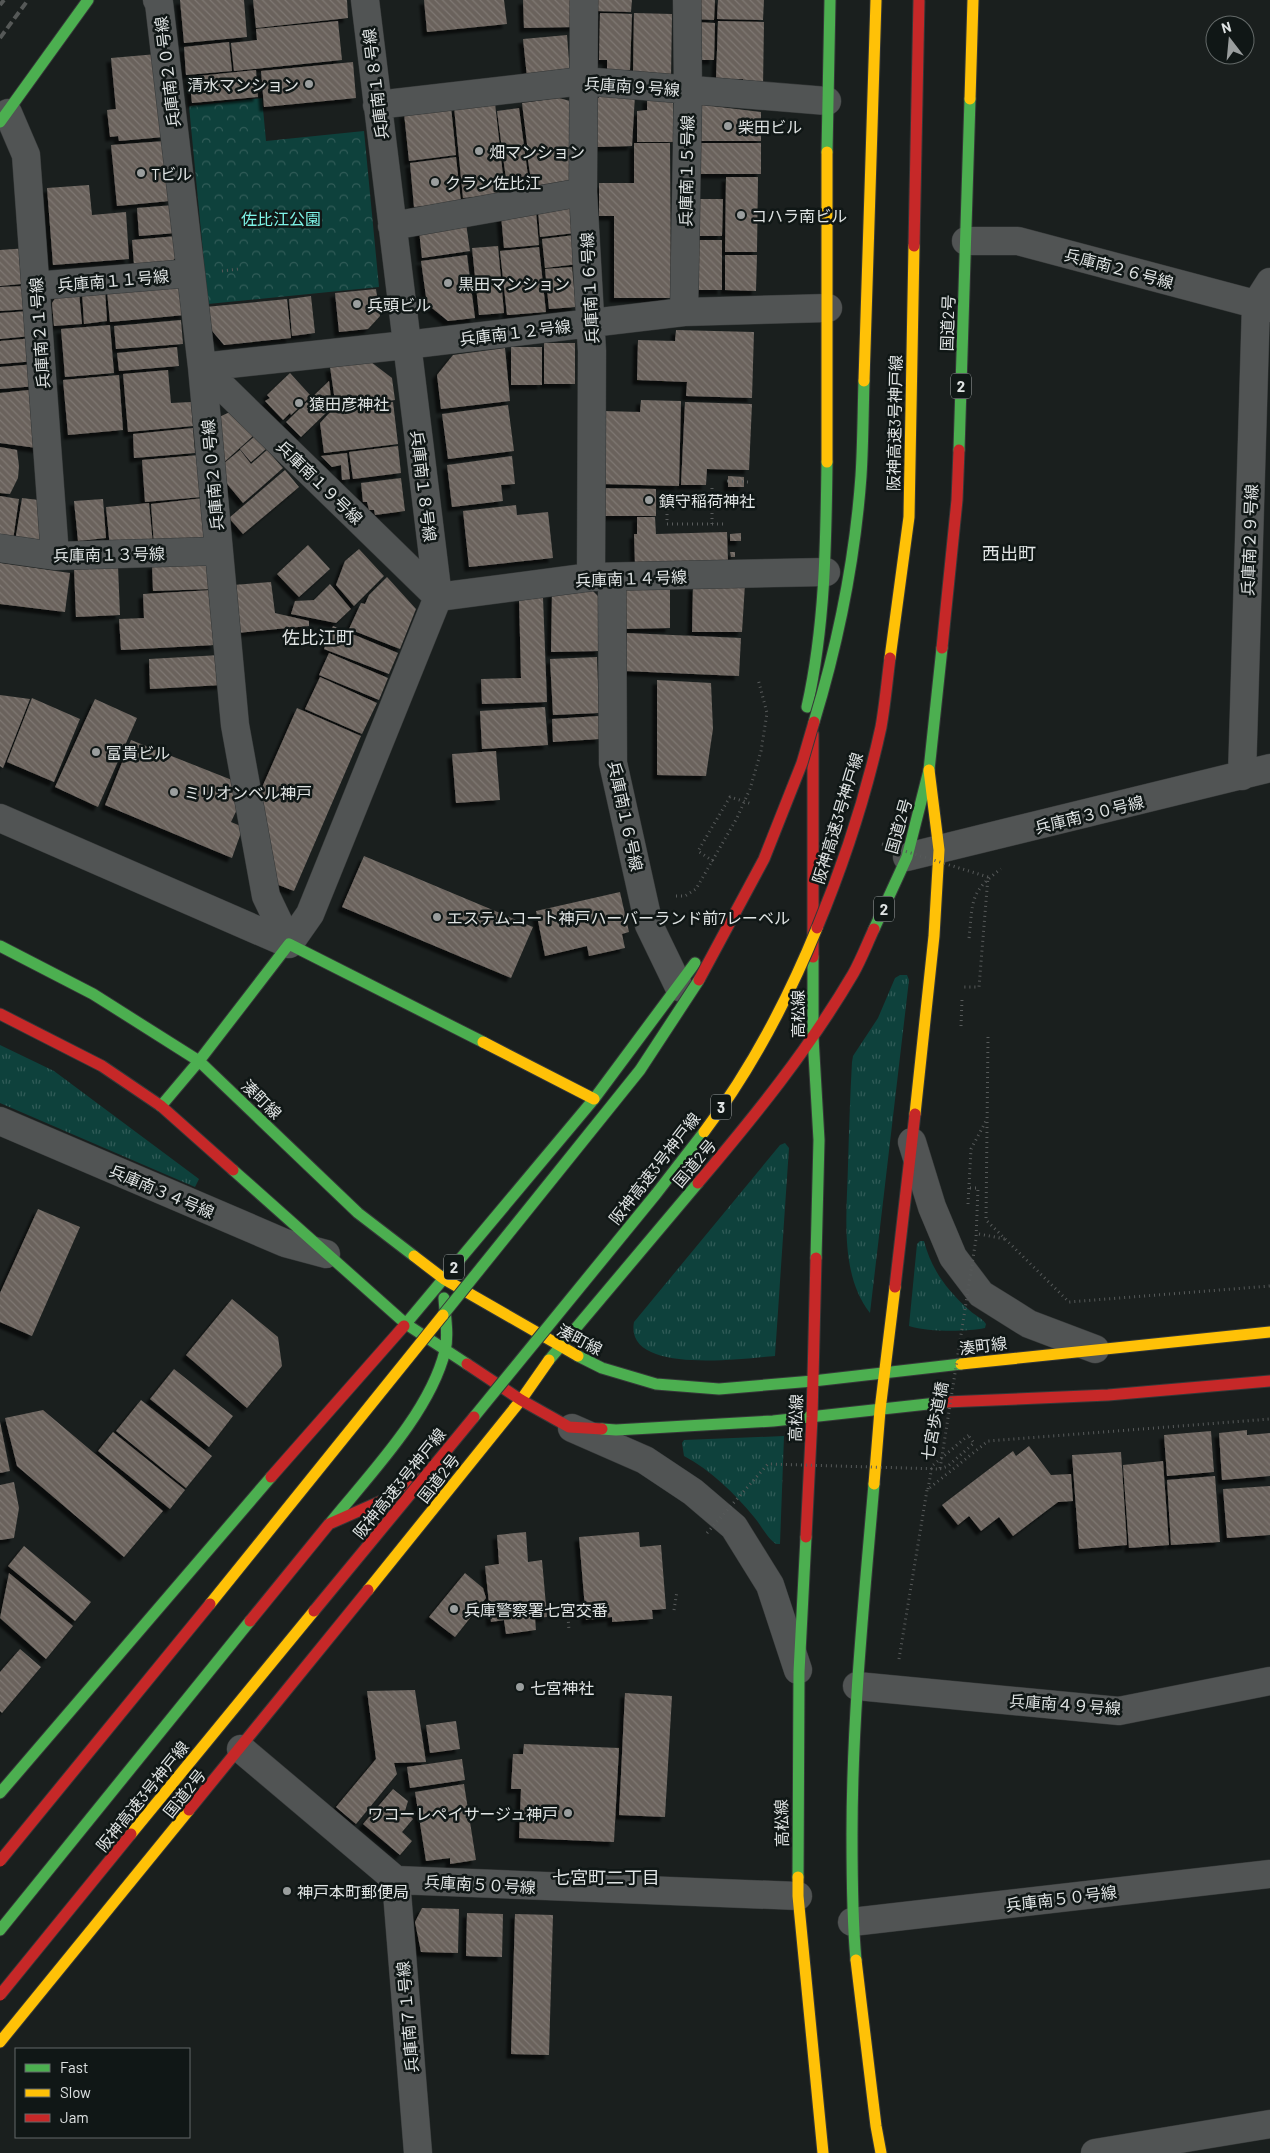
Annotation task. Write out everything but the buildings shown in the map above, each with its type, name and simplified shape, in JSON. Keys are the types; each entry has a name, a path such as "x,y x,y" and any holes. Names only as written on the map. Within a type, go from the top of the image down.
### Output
{"main road":[{"path":"4,118 88,0"},
{"name":"2","path":"0,1793 323,1416 406,1324 594,1099 678,987 729,914 783,795 813,682 826,572 827,102 830,0"},
{"name":"阪神高速3号神戸線","path":"0,1861 255,1550 640,1070 708,966 764,859 802,763 830,668 850,570 860,477 876,0"},
{"name":"阪神高速3号神戸線","path":"0,1995 656,1194 711,1122 759,1047 802,965 833,890 858,816 881,726 909,517 919,0"},
{"name":"国道2号","path":"0,2042 241,1749 521,1400 559,1347 744,1130 813,1037 854,974 907,857 930,770 957,500 974,0"},
{"name":"高松線","path":"813,682 813,1037 819,1140 812,1417 799,1672 797,1786 798,1896 823,2153"},
{"path":"882,2153 876,2126 852,1922 852,1801 857,1686 880,1410 934,936 939,850 930,770"},
{"path":"161,1106 199,1061 289,944 594,1099"},
{"name":"湊町線","path":"0,946 93,994 199,1061 358,1213 444,1279 559,1347 602,1368 656,1384 719,1389 813,1381 1095,1349 1270,1332"},
{"path":"0,1014 102,1066 161,1106 406,1324 521,1400 569,1427 616,1430 663,1428 812,1417 938,1402 1108,1395 1270,1381"},
{"path":"0,1930 117,1783 329,1524 412,1418 433,1381 445,1350 444,1279"},
{"path":"329,1524 404,1491 497,1430"}],"street":[{"name":"兵庫南２０号線","path":"157,0 159,3 202,367 234,725 266,896 289,944"},
{"name":"兵庫南１８号線","path":"289,944 310,914 438,597 365,0"},
{"name":"兵庫南１６号線","path":"584,0 583,192 613,763 649,926 678,987"},
{"name":"兵庫南１５号線","path":"684,312 688,91 686,0"},
{"name":"兵庫南９号線","path":"377,105 584,81 827,102"},
{"name":"兵庫南２１号線","path":"4,118 26,155 55,556"},
{"path":"392,226 583,192"},
{"name":"兵庫南２６号線","path":"966,241 1018,241 1265,298"},
{"name":"兵庫南１１号線","path":"35,286 191,274"},
{"name":"兵庫南２９号線","path":"1242,776 1265,298"},
{"name":"兵庫南１２号線","path":"202,367 684,312 828,308"},
{"name":"兵庫南１９号線","path":"202,367 438,597"},
{"name":"兵庫南１３号線","path":"0,548 55,556 219,551"},
{"name":"兵庫南１４号線","path":"438,597 602,577 826,572"},
{"name":"兵庫南３０号線","path":"907,857 1270,768"},
{"path":"0,818 289,944"},
{"name":"兵庫南３４号線","path":"0,1121 285,1243 326,1254"},
{"path":"912,1142 932,1207 953,1257 981,1294 1029,1324 1095,1349"},
{"path":"569,1427 645,1460 693,1492 734,1528 770,1585 799,1672"},
{"name":"兵庫南４９号線","path":"857,1686 1119,1711 1270,1681"},
{"path":"241,1749 396,1880"},
{"name":"兵庫南５０号線","path":"852,1922 1270,1874"},
{"name":"兵庫南５０号線","path":"396,1880 798,1896"},
{"name":"兵庫南７１号線","path":"396,1880 418,2153"},
{"path":"1095,2153 1270,2124"}],"path":[{"path":"727,481 749,482"},
{"path":"712,485 712,524"},
{"path":"660,503 749,503"},
{"path":"666,504 667,524 725,524"},
{"path":"671,895 685,896 696,889 737,818 750,789 761,751 767,713 758,679"},
{"path":"969,939 973,900 980,886 1009,864"},
{"path":"961,1026 964,978"},
{"path":"988,1037 986,1220 1069,1302 1270,1286"},
{"name":"七宮歩道橋","path":"707,1533 768,1464 940,1470 976,1239 978,1188 969,1188 971,1149 987,1119"},
{"path":"974,1233 1005,1239"},
{"path":"927,1490 988,1441 1270,1418"},
{"path":"894,1689 932,1466 968,1435 974,1443 948,1466 940,1470"},
{"path":"674,1610 678,1591"},
{"path":"560,1605 567,1604 569,1630"}],"green space":[{"name":"佐比江公園","path":"262,98 266,141 364,131 379,287 208,304 189,106"},
{"path":"900,975 907,975 909,980 870,1313 860,1297 853,1280 847,1242 846,1222 852,1062 853,1056 878,1018 895,978"},
{"path":"0,1045 54,1071 199,1179 195,1187 0,1103"},
{"path":"785,1143 789,1148 775,1356 690,1360 666,1357 648,1350 636,1339 634,1322 780,1145"},
{"path":"920,1241 924,1241 935,1270 947,1287 968,1309 986,1324 985,1328 947,1331 909,1326 917,1244"},
{"path":"784,1436 780,1544 776,1544 731,1491 704,1468 684,1456 682,1443 684,1440"}],"railway":[{"path":"0,5 4,0"},
{"path":"0,38 28,0"}],"traffic: fast":[{"path":"0,122 88,0"},
{"path":"827,152 830,0"},
{"path":"959,450 970,99"},
{"path":"814,722 831,662 850,570 861,476 864,381"},
{"path":"807,707 818,646 821,616 825,555 827,462"},
{"path":"874,929 907,857 929,770 942,648"},
{"path":"161,1106 199,1061 289,944 483,1042"},
{"path":"0,946 93,994 199,1061 358,1213 414,1256"},
{"path":"813,957 813,1037 819,1140 816,1258"},
{"path":"404,1326 594,1099 695,963"},
{"path":"443,1315 640,1070 699,980"},
{"path":"474,1417 656,1194 704,1132"},
{"path":"233,1170 406,1324 467,1364"},
{"path":"549,1360 698,1183"},
{"path":"331,1522 397,1441 426,1397 445,1351 447,1332 444,1298"},
{"path":"578,1356 602,1368 656,1384 719,1389 813,1381 961,1364"},
{"path":"602,1429 616,1430 773,1421 946,1402"},
{"path":"0,1793 271,1477"},
{"path":"856,1960 852,1866 854,1747 859,1660 874,1484"},
{"path":"798,1877 799,1672 806,1537"},
{"path":"0,1930 250,1621"}],"traffic: slow":[{"path":"864,381 876,0"},
{"path":"970,99 973,0"},
{"path":"827,152 827,462"},
{"path":"890,658 909,517 914,246"},
{"path":"915,1114 934,936 939,850 929,770"},
{"path":"704,1132 753,1059 794,981 817,928"},
{"path":"483,1042 594,1099"},
{"path":"414,1256 444,1279 578,1356"},
{"path":"874,1484 880,1410 895,1287"},
{"path":"210,1604 443,1315"},
{"path":"961,1364 1270,1332"},
{"path":"368,1590 521,1400 549,1360"},
{"path":"131,1834 314,1611"},
{"path":"0,2042 189,1810"},
{"path":"798,1877 798,1896 823,2153"},
{"path":"856,1960 881,2153"}],"traffic: jam":[{"path":"914,246 919,0"},
{"path":"942,648 957,500 959,450"},
{"path":"817,928 845,854 861,804 881,727 890,658"},
{"path":"699,980 764,859 802,763 814,722"},
{"path":"813,734 813,957"},
{"path":"698,1183 760,1108 818,1029 853,974 874,929"},
{"path":"0,1014 102,1066 161,1106 233,1170"},
{"path":"895,1287 915,1114"},
{"path":"806,1537 812,1417 816,1258"},
{"path":"271,1477 404,1326"},
{"path":"467,1364 521,1400 569,1427 602,1429"},
{"path":"946,1402 1108,1395 1270,1381"},
{"path":"314,1611 474,1417"},
{"path":"250,1621 329,1524 404,1491 422,1478"},
{"path":"189,1810 368,1590"},
{"path":"0,1861 210,1604"},
{"path":"0,1995 131,1834"}],"place":[{"name":"清水マンション","path":"309,84"},
{"name":"柴田ビル","path":"728,126"},
{"name":"畑マンション","path":"479,151"},
{"name":"Tビル","path":"141,173"},
{"name":"クラン佐比江","path":"435,182"},
{"name":"コハラ南ビル","path":"741,215"},
{"name":"黒田マンション","path":"448,283"},
{"name":"兵頭ビル","path":"357,304"},
{"name":"猿田彦神社","path":"299,403"},
{"name":"鎮守稲荷神社","path":"649,500"},
{"name":"富貴ビル","path":"96,752"},
{"name":"ミリオンベル神戸","path":"174,792"},
{"name":"エステムコート神戸ハーバーランド前7レーベル","path":"437,917"},
{"name":"兵庫警察署七宮交番","path":"454,1609"},
{"name":"七宮神社","path":"520,1687"},
{"name":"ワコーレペイサージュ神戸","path":"568,1813"},
{"name":"神戸本町郵便局","path":"287,1891"}],"district":[{"name":"西出町","path":"1009,553"},
{"name":"佐比江町","path":"318,637"},
{"name":"七宮町二丁目","path":"606,1877"}]}
